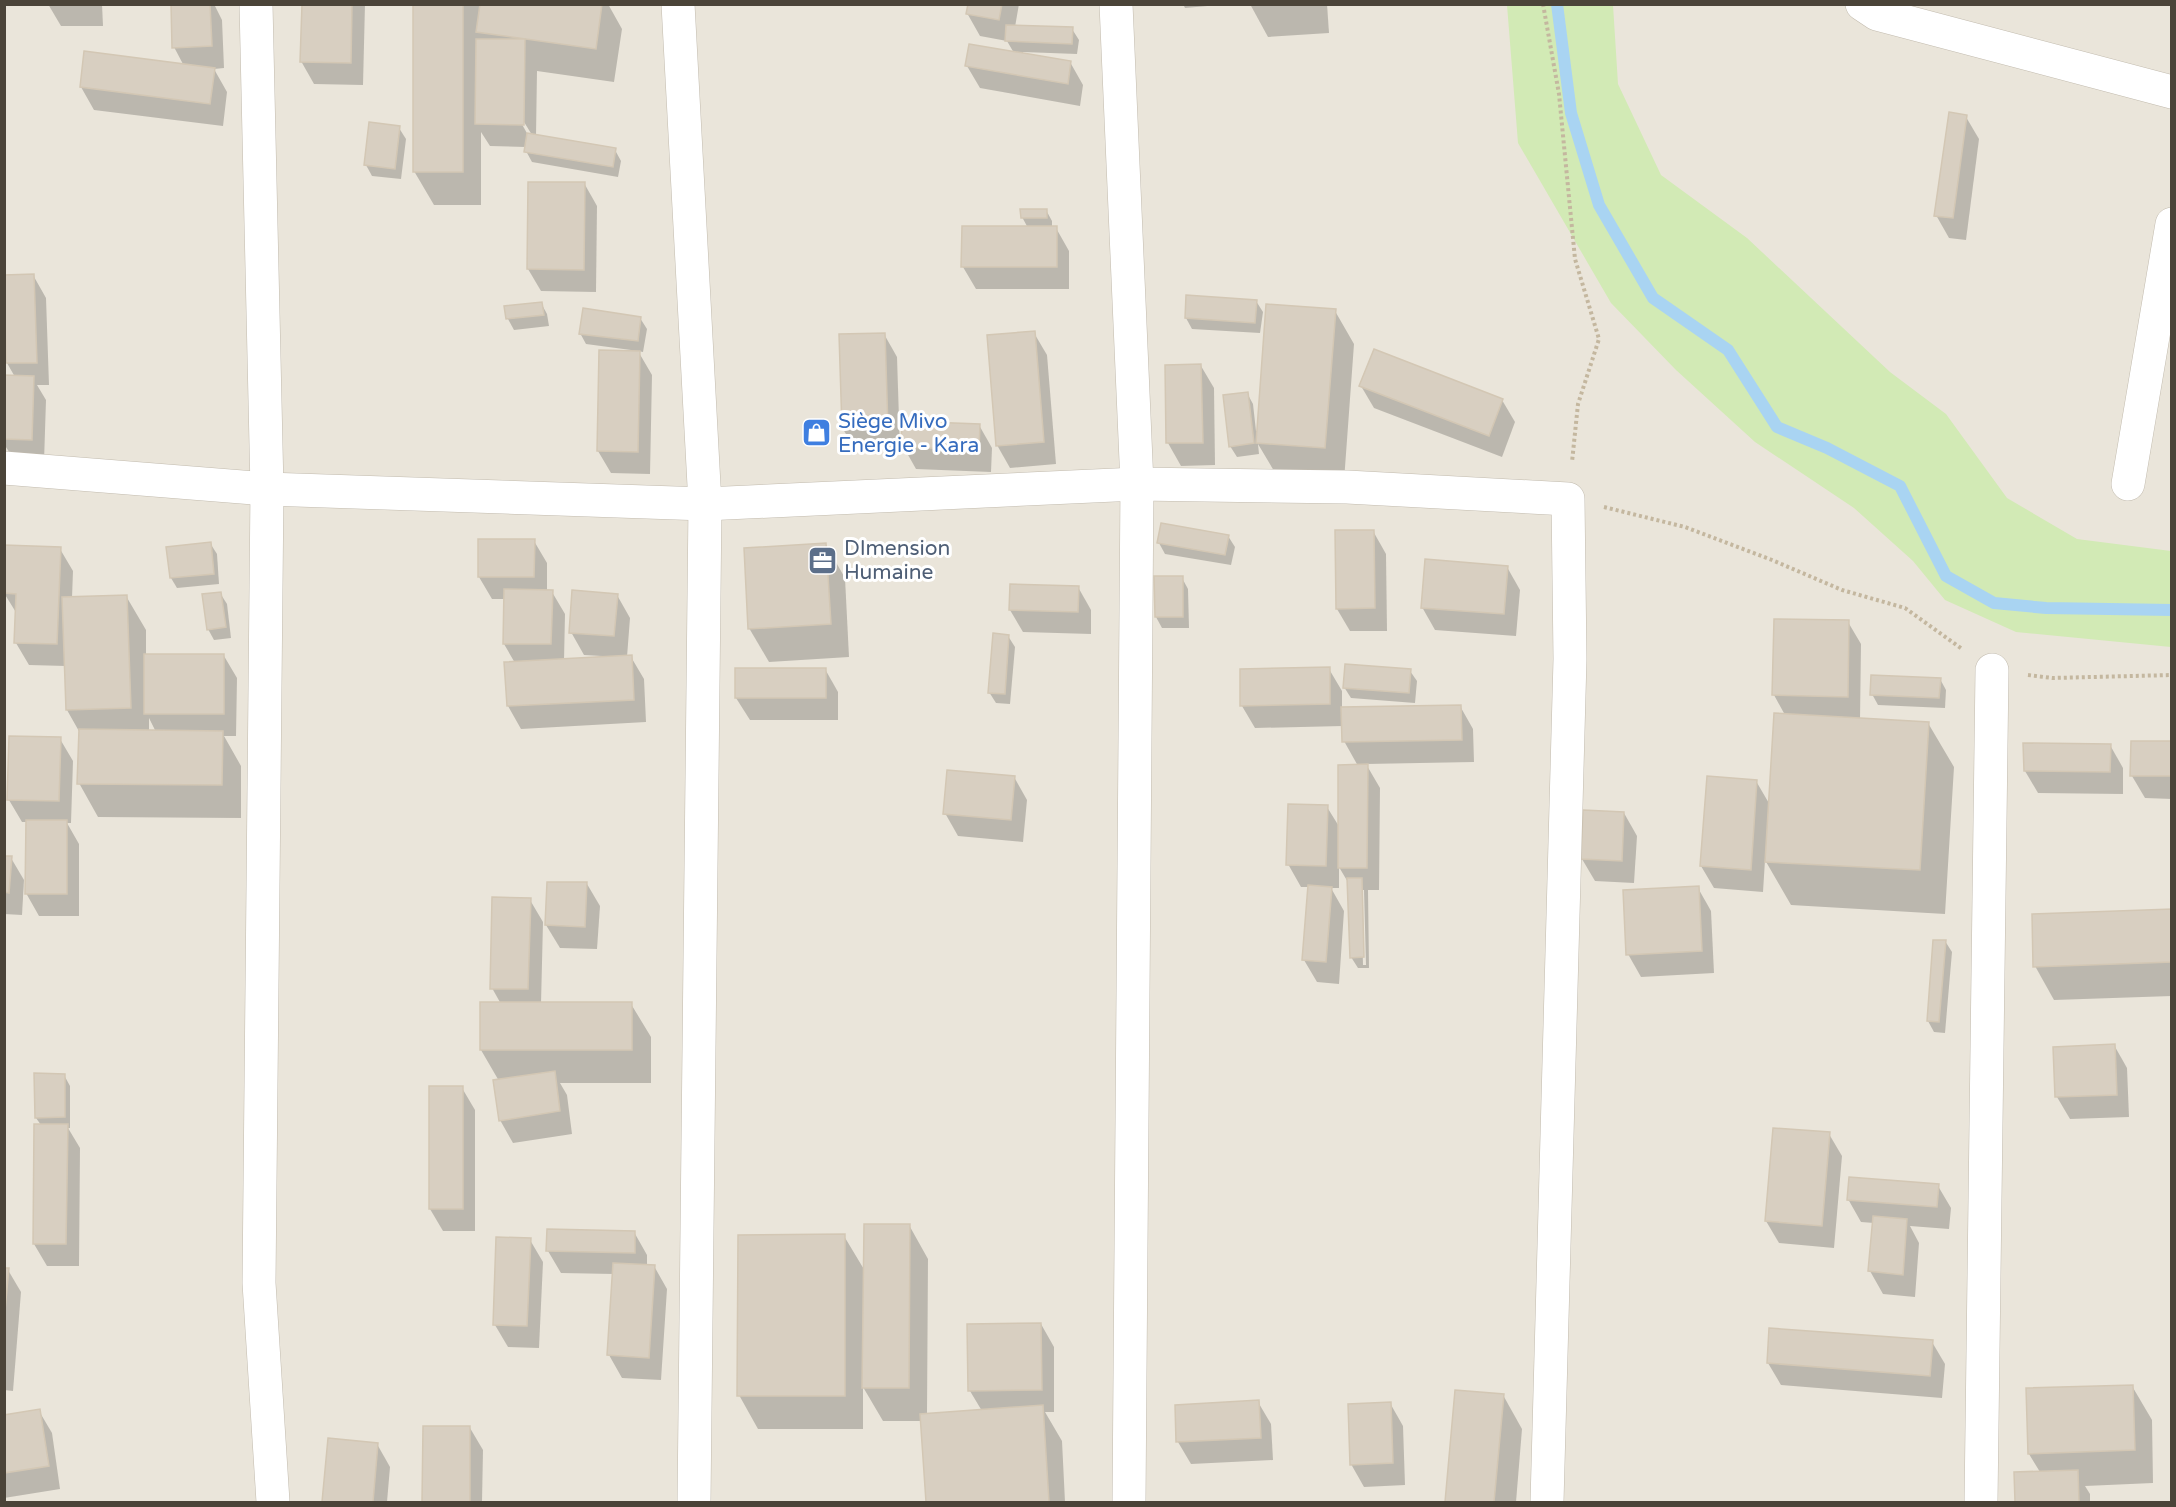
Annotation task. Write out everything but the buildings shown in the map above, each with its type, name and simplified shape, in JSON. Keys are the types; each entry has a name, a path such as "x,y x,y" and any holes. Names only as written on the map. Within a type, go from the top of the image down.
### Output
{"street":[{"path":"256,4 267,489 259,1283 273,1503"},
{"path":"678,4 705,504 694,1503"},
{"path":"1116,4 1137,484 1129,1503"},
{"path":"1862,4 1877,14 2172,92"},
{"path":"2128,484 2172,224"},
{"path":"4,468 267,489 705,504 1137,484 1347,487 1568,499 1570,658 1547,1503"},
{"path":"1981,1503 1992,670"}],"path":[{"path":"1543,4 1558,94 1575,259 1599,339 1578,404 1568,499 1685,527 1842,590 1905,608 1992,670 2052,678 2172,675"}],"shaded area":[{"path":"5,5 2171,5 2171,1502 5,1502"}],"green space":[{"path":"1507,5 1613,5 1618,84 1661,175 1747,238 1890,372 1946,414 2007,498 2077,539 2171,551 2171,647 2016,632 1945,600 1913,561 1854,508 1755,442 1676,370 1611,303 1518,143"}],"waterway":[{"path":"1557,4 1571,113 1599,205 1653,298 1728,350 1777,427 1827,448 1900,486 1946,576 1994,603 2046,608 2172,610"}],"place":[{"name":"Siège Mivo Energie - Kara","path":"817,433"},
{"name":"DImension Humaine","path":"823,560"}]}
